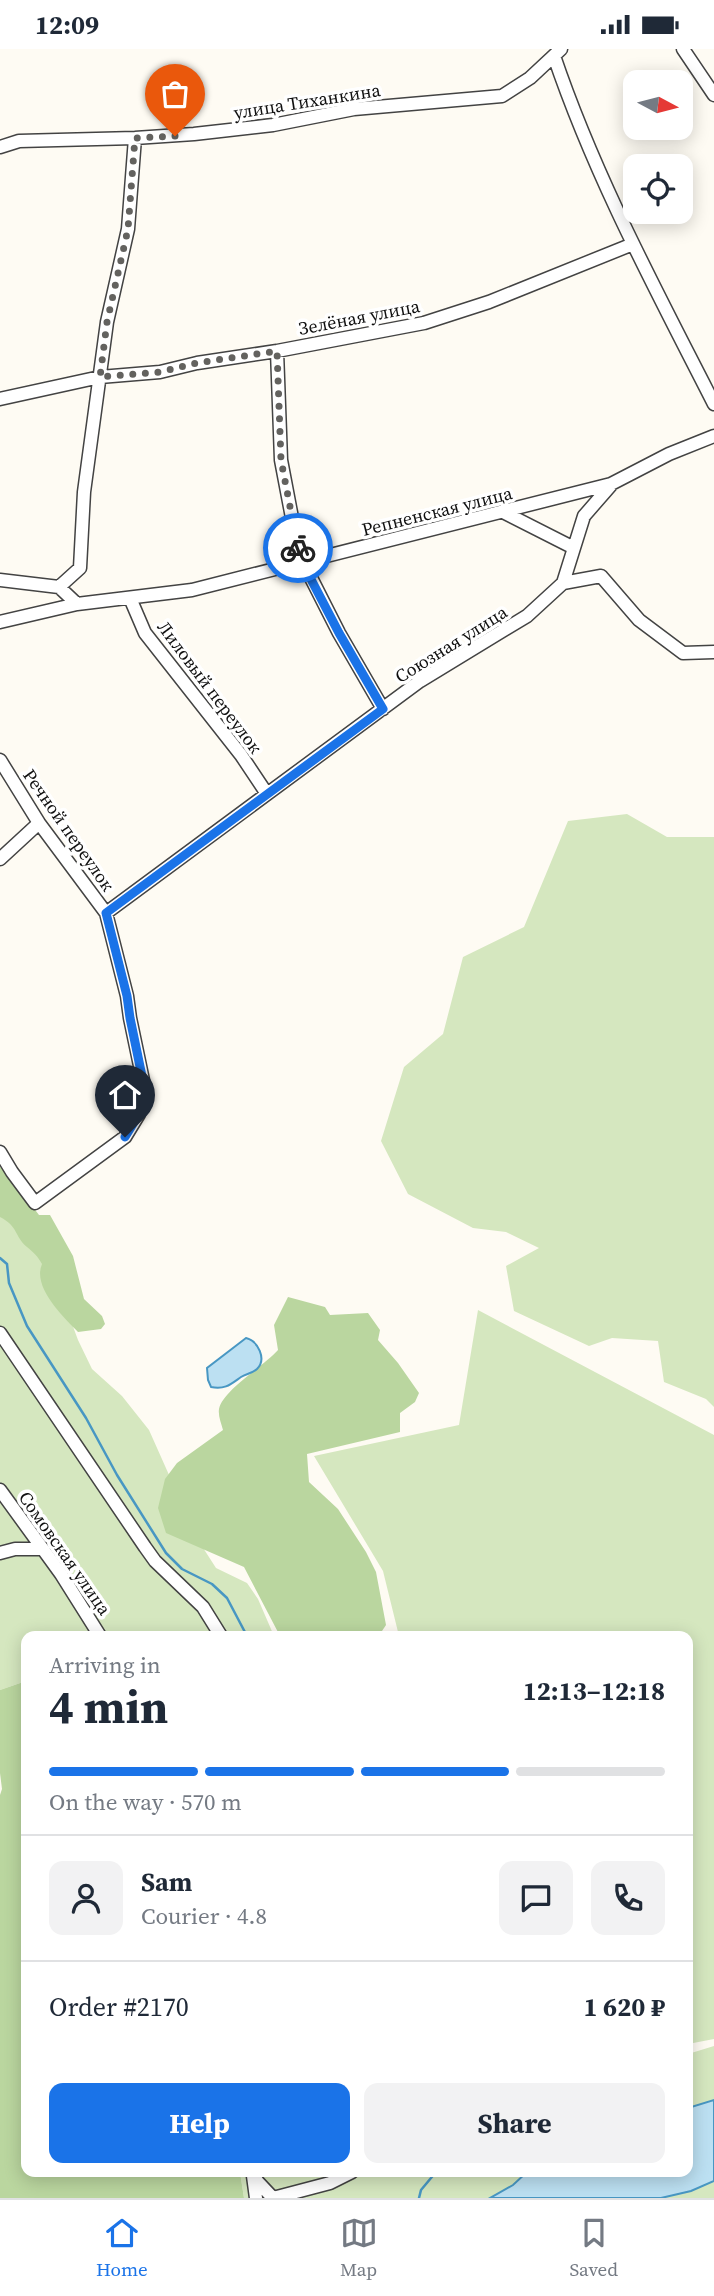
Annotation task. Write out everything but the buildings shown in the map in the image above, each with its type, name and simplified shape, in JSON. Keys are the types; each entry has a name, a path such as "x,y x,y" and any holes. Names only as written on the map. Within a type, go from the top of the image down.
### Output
{"street":[{"path":"683,49 714,95"},
{"path":"557,52 569,101 633,244 714,404"},
{"name":"улица Тиханкина","path":"0,147 19,141 135,138 273,125 354,109 502,96 530,78 557,52"},
{"path":"58,587 80,568 84,492 107,322 128,229 135,138"},
{"name":"Зелёная улица","path":"0,399 100,377 160,372 424,323 489,302 633,244"},
{"path":"277,351 281,460 302,564 383,709"},
{"name":"Репненская улица","path":"0,622 77,604 192,590 611,484 669,454 714,436"},
{"path":"611,484 584,516 563,583 601,576 639,620 683,653 714,652"},
{"path":"503,512 574,548"},
{"path":"0,580 58,587 77,604"},
{"name":"Союзная улица","path":"106,913 420,681 527,616 563,583"},
{"name":"Лиловый переулок","path":"130,598 145,633 241,755 267,794"},
{"name":"Речной переулок","path":"0,760 39,823 106,913 127,996 144,1086 139,1114 125,1137 35,1203 0,1152"},
{"path":"0,859 39,823"},
{"path":"0,1333 155,1561 203,1607 217,1631"},
{"name":"Сомовская улица","path":"0,1490 61,1574 97,1631"},
{"path":"0,1553 15,1549 42,1549"},
{"path":"254,2177 256,2198"},
{"path":"255,2177 273,2198 330,2183 342,2177"}],"green space":[{"path":"627,814 667,837 714,837 714,1407 706,1399 664,1382 658,1341 612,1338 589,1346 514,1311 506,1266 539,1248 506,1232 473,1228 408,1194 381,1141 404,1067 443,1034 463,957 524,927 568,821"},
{"path":"0,1167 39,1215 50,1215 73,1256 84,1299 102,1316 105,1324 101,1329 78,1332 45,1292 40,1273 42,1264 10,1224 0,1217"},
{"path":"0,1187 58,1286 92,1369 122,1396 149,1430 198,1540 216,1568 247,1583 258,1599 272,1631 21,1631 21,1683 0,1690"},
{"path":"288,1297 325,1307 330,1315 368,1313 380,1330 378,1340 419,1393 415,1402 400,1413 400,1432 307,1454 309,1482 338,1509 376,1572 386,1625 382,1631 277,1631 244,1567 166,1533 158,1508 165,1479 177,1463 223,1430 219,1412 222,1402 236,1386 278,1350 274,1325"},
{"path":"478,1310 714,1435 714,2039 693,2043 693,1631 398,1631 383,1571 314,1456 459,1425"},
{"path":"21,1683 21,2177 241,2177 244,2198 0,2198 0,1690"},
{"path":"714,2046 714,2198 244,2198 241,2177 693,2177 693,2052"}],"water":[{"path":"246,1338 260,1351 260,1365 254,1372 228,1386 211,1387 207,1368"},
{"path":"714,2100 714,2181 691,2191 661,2198 490,2198 522,2177 693,2177 693,2106"}],"waterway":[{"path":"0,1258 7,1264 9,1283 27,1326 86,1418 117,1475 166,1553 182,1569 212,1584 227,1598 244,1631"},
{"path":"419,2198 421,2190 432,2177"}],"way so far":[{"path":"175,136 135,138 128,229 107,322 100,377 160,372 197,363 277,351 281,460 298,548"}],"route":[{"path":"125,1137 139,1114 144,1086 127,996 106,913 383,709 303,564 301,565 298,548"}]}
